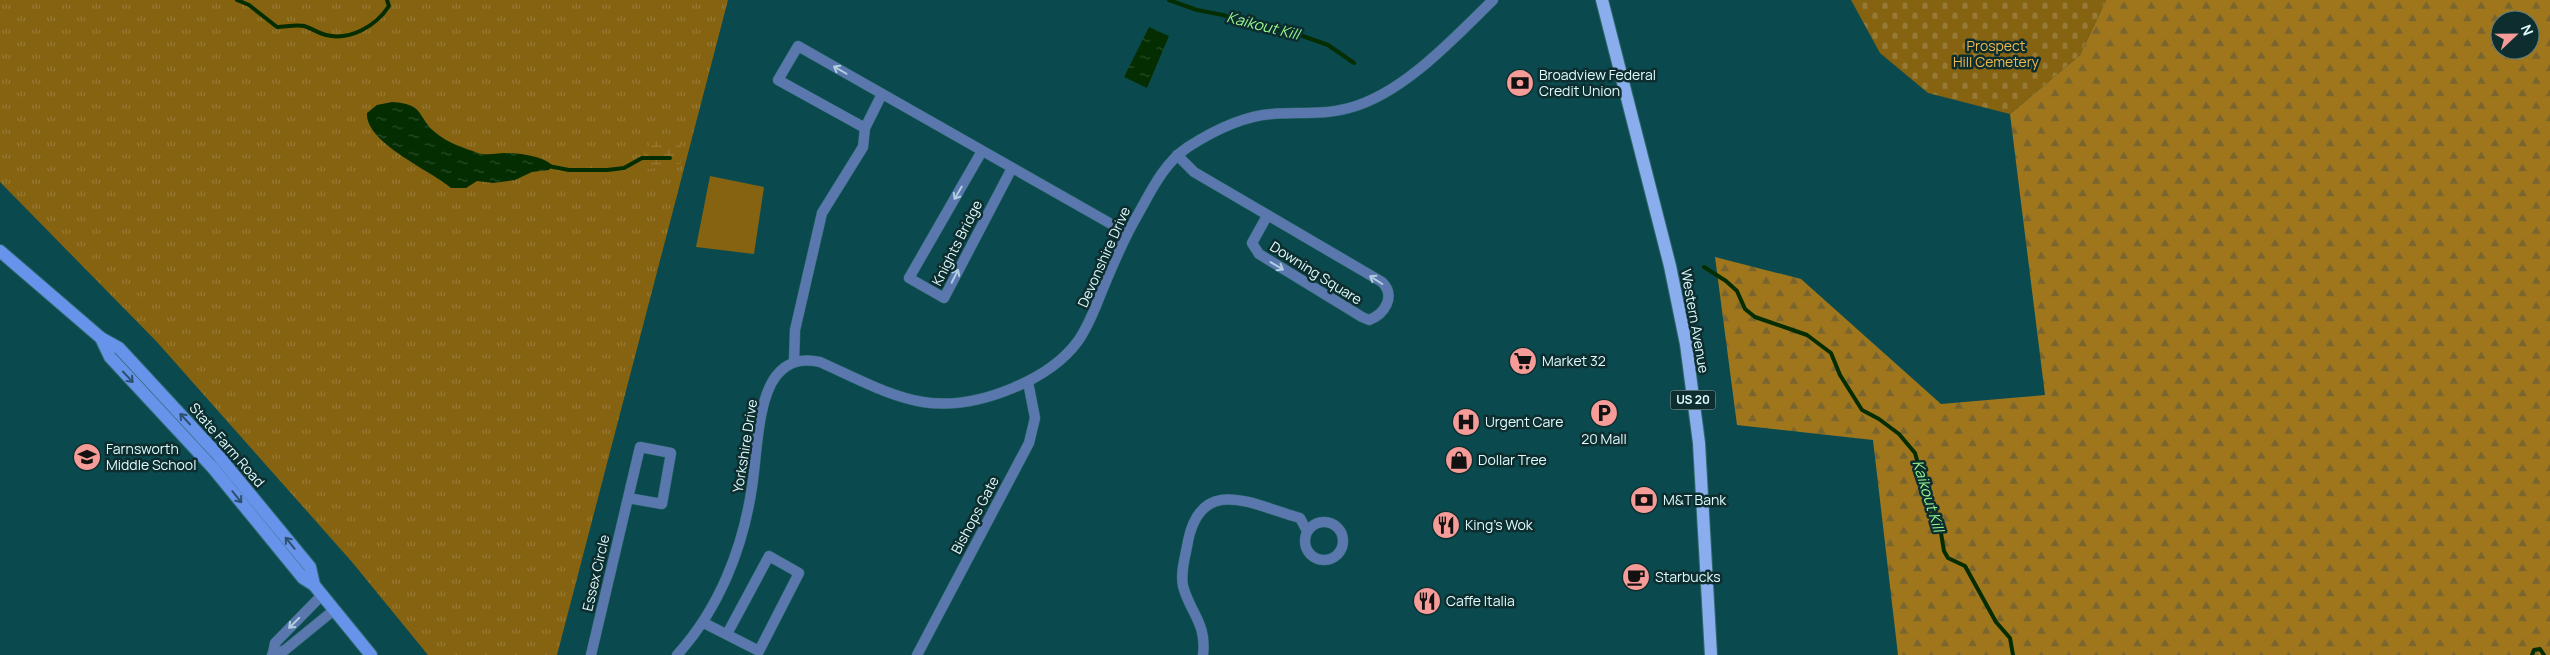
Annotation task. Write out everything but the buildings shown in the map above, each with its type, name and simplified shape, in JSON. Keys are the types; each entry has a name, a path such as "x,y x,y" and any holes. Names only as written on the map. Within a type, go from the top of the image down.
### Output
{"main road":[{"name":"Western Avenue","path":"1602,0 1670,266 1686,344 1698,444 1711,655"},
{"name":"State Farm Road","path":"0,251 101,338 119,348 217,454 310,567 314,584 371,655"}],"street":[{"name":"Devonshire Drive","path":"794,361 808,359 820,362 897,396 941,406 978,401 1028,382 1048,370 1078,341 1092,317 1127,233 1156,182 1177,155 1217,130 1252,117 1268,114 1332,112 1356,106 1377,96 1407,79 1493,0"},
{"path":"865,128 778,80 798,46 1127,233"},
{"path":"794,361 795,330 822,213 863,147 865,128 882,94"},
{"name":"Knights Bridge","path":"982,151 909,278 944,298 1012,168"},
{"name":"Downing Square","path":"1177,155 1194,172 1382,282 1387,288 1389,301 1382,312 1369,320 1362,317 1259,254 1252,243 1267,216"},
{"name":"Yorkshire Drive","path":"677,655 704,623 729,574 741,539 752,490 768,392 776,377 794,361"},
{"name":"Bishops Gate","path":"917,655 1029,443 1035,418 1028,382"},
{"name":"Essex Circle","path":"591,655 640,447 671,453 662,504 628,498"},
{"path":"1203,655 1202,626 1184,589 1182,580 1190,534 1201,509 1215,500 1242,501 1300,518 1307,531"},
{"path":"704,623 759,651 799,573 769,556 727,634"},
{"path":"322,595 274,643 272,654 285,650 334,610"}],"green space":[{"path":"0,0 728,0 557,655 428,655 352,562 157,342 0,182"},
{"name":"Prospect Hill Cemetery","path":"1851,0 2106,0 2080,55 2010,114 1928,93 1880,53"},
{"path":"2106,0 2550,0 2550,655 1898,655 1873,440 1737,425 1715,257 1801,279 1941,404 2045,395 2010,114 2080,55"},
{"path":"652,140 680,140 681,163 664,168 646,169 644,153"},
{"path":"710,176 764,187 754,254 696,247"}],"water":[{"path":"1149,27 1169,36 1147,88 1124,77"},
{"path":"392,102 403,103 416,108 436,133 462,147 482,154 511,153 530,156 542,159 552,165 549,170 532,172 515,180 493,183 477,181 466,188 451,188 400,155 376,135 369,124 367,113 377,105"}],"waterway":[{"name":"Kaikout Kill","path":"237,0 249,5 277,27 301,25 323,34 335,36 353,34 370,26 389,6 387,0"},
{"name":"Kaikout Kill","path":"1169,0 1197,10 1297,34 1328,45 1354,63"},
{"path":"548,166 569,170 607,170 624,168 642,158 670,158"},
{"name":"Kaikout Kill","path":"1704,267 1726,281 1737,291 1745,309 1755,317 1807,335 1831,353 1840,375 1862,410 1879,419 1899,434 1915,453 1928,499 1940,527 1944,551 1948,558 1965,566 1996,622 2010,638 2013,655"},
{"name":"Kaikout Kill","path":"2532,655 2534,650 2540,649 2544,655"}],"place":[{"name":"Broadview Federal Credit Union","path":"1520,83"},
{"name":"Market 32","path":"1523,361"},
{"name":"20 Mall","path":"1604,413"},
{"name":"Urgent Care","path":"1466,422"},
{"name":"Farnsworth Middle School","path":"87,457"},
{"name":"Dollar Tree","path":"1459,460"},
{"name":"M&T Bank","path":"1644,500"},
{"name":"King’s Wok","path":"1446,525"},
{"name":"Starbucks","path":"1636,577"},
{"name":"Caffe Italia","path":"1427,601"}]}
